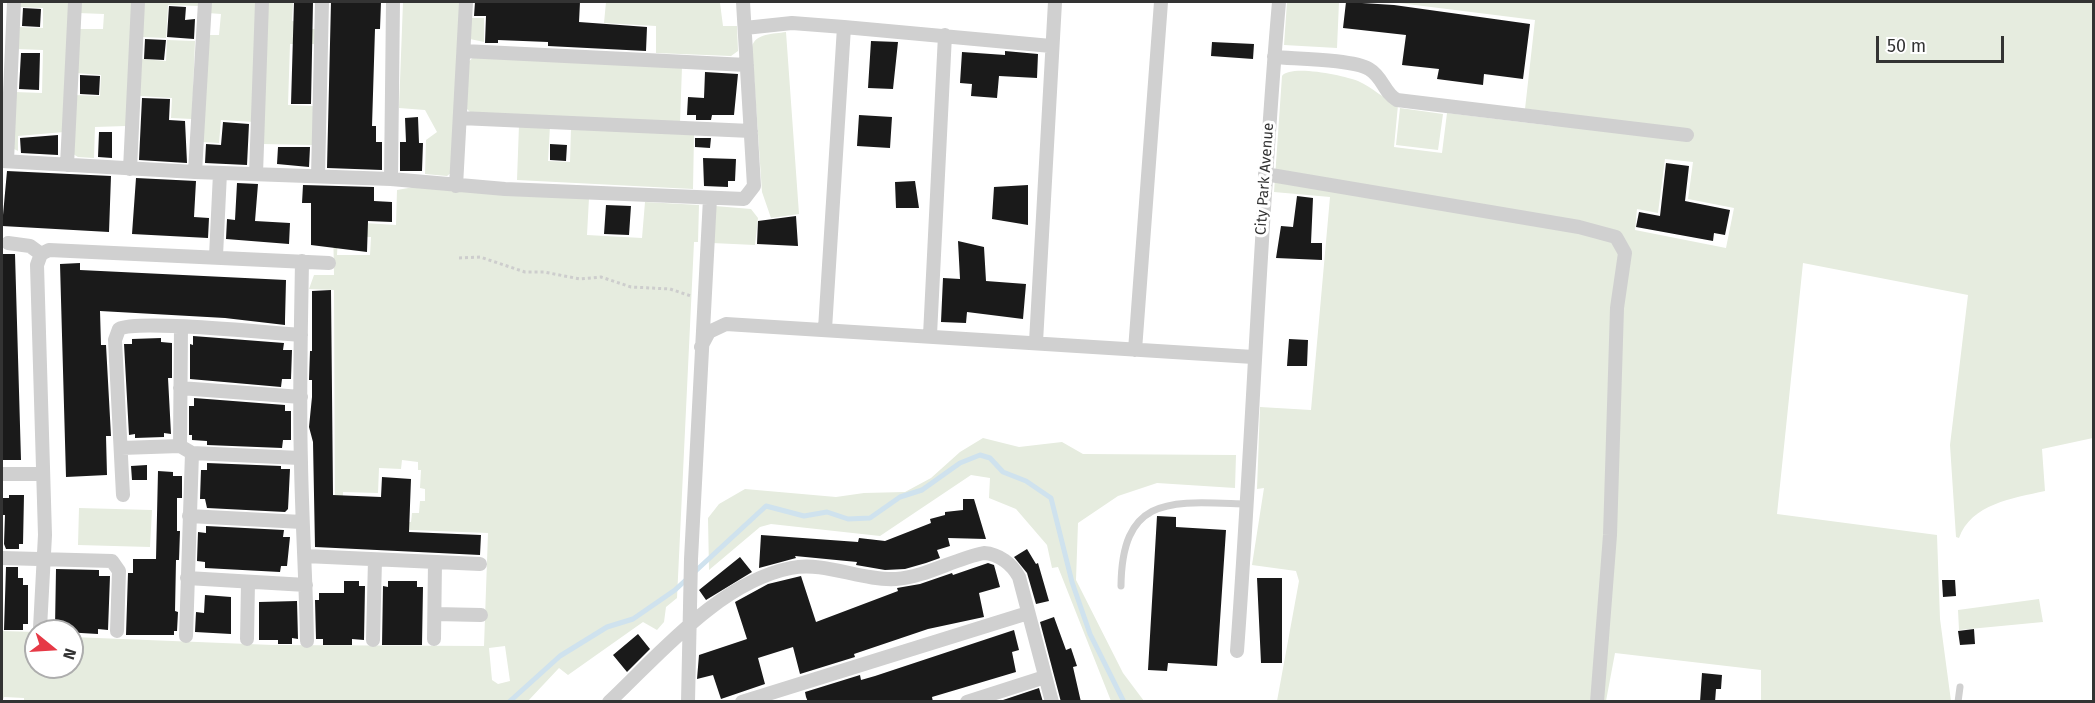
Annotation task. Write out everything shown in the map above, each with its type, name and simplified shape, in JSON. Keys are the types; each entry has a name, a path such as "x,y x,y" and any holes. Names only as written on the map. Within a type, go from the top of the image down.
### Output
{"street":[{"path":"14,2 4,161 130,169 391,179 456,186 744,199 752,192 754,186 743,2"},
{"path":"67,165 75,2"},
{"path":"130,169 138,2"},
{"path":"195,172 205,2"},
{"path":"256,174 262,2"},
{"path":"318,176 322,2"},
{"path":"391,179 393,2"},
{"path":"456,186 466,2"},
{"path":"1036,342 1055,2"},
{"path":"1135,350 1161,2"},
{"name":"City Park Avenue","path":"1237,651 1248,504 1253,357 1279,2"},
{"path":"745,28 792,23 1051,46"},
{"path":"825,329 844,27"},
{"path":"930,335 945,35"},
{"path":"464,51 747,65"},
{"path":"1274,57 1367,67 1381,77 1391,96 1397,100 1686,135"},
{"path":"460,118 751,131"},
{"path":"216,256 220,173"},
{"path":"1265,174 1579,227 1616,237 1625,253 1617,308 1610,536 1597,702"},
{"path":"687,702 691,559 710,198"},
{"path":"8,243 30,246 40,254"},
{"path":"40,254 49,250 329,263"},
{"path":"40,254 37,266 43,474 40,619"},
{"path":"302,261 300,458 302,522 306,556 307,641"},
{"path":"701,347 709,332 726,324 1253,357"},
{"path":"123,495 116,335 119,330 128,326 181,327 301,335"},
{"path":"181,327 180,388 189,516 186,636"},
{"path":"180,388 301,397"},
{"path":"121,447 300,458"},
{"path":"2,474 43,474"},
{"path":"189,516 302,522"},
{"path":"611,701 688,627 739,588 789,568 809,567 895,579 984,553 1000,558 1017,573 1052,702"},
{"path":"306,556 480,564"},
{"path":"2,558 107,560 116,563 119,571 117,631"},
{"path":"373,640 375,560"},
{"path":"434,639 435,562"},
{"path":"187,578 306,585"},
{"path":"247,639 248,582"},
{"path":"742,702 1028,613"},
{"path":"435,614 481,615"},
{"path":"967,702 1045,677"}],"lane":[{"path":"1120,586 1126,541 1152,509 1175,502 1248,504"},
{"path":"1958,702 1960,687"}],"path":[{"path":"459,258 480,257 525,272 544,272 580,279 602,277 631,287 670,289 704,298"}],"shaded area":[{"path":"19,2 70,2 64,132 18,136 18,151 14,149 15,92 42,93 43,50 17,49 18,27 43,28 43,8 19,7"},
{"path":"79,2 133,2 126,126 95,127 94,158 78,157 73,154 74,95 100,96 101,75 76,73 78,29 103,29 104,14 78,13"},
{"path":"144,2 199,2 199,6 168,5 166,38 142,37"},
{"path":"208,2 258,2 255,122 221,120 219,143 202,142 207,35 219,35 221,14 208,13"},
{"path":"268,2 293,2 292,21 299,22 304,29 319,29 318,44 290,44 288,105 314,106 314,145 262,144"},
{"path":"403,2 460,2 452,172 447,176 425,174 426,140 437,132 425,110 399,108"},
{"path":"606,2 720,3 723,26 737,26 738,51 731,56 656,53 656,26 604,23"},
{"path":"1287,2 1339,2 1337,48 1284,45"},
{"path":"1391,2 2093,2 2093,438 2042,449 2045,491 1994,504 1973,517 1959,538 1956,537 1950,445 1968,295 1803,263 1777,514 1937,535 1940,619 1951,701 1761,701 1761,670 1615,653 1606,701 1277,701 1299,581 1296,571 1252,565 1264,488 1257,489 1260,407 1311,410 1330,197 1274,192 1282,76 1296,71 1307,71 1342,76 1358,81 1398,105 1394,147 1442,153 1447,113 1554,126 1555,112 1525,109 1535,20","holes":["1665,159 1693,162 1688,199 1734,208 1726,248 1635,230 1637,209 1658,213"]},
{"path":"471,18 484,18 484,42 470,39"},
{"path":"786,32 799,214 771,218 762,192 752,47 754,42 761,37"},
{"path":"167,40 195,41 192,119 171,118 172,98 140,96 141,59 166,61"},
{"path":"474,57 682,67 680,123 470,112 466,108 468,62"},
{"path":"1400,108 1443,114 1438,150 1396,145"},
{"path":"519,125 550,126 548,161 570,162 571,128 694,135 693,189 517,180"},
{"path":"414,187 589,198 587,235 642,238 645,202 699,205 698,242 694,242 677,598 666,607 664,622 657,630 643,622 568,675 559,668 528,701 24,702 24,698 4,697 2,702 2,631 24,632 24,679 84,679 84,637 273,645 484,646 488,533 335,527 334,290 309,289 314,275 334,275 333,221 396,225 397,190","holes":["338,236 371,237 370,255 337,255","402,460 418,462 418,470 421,470 420,488 425,489 425,501 420,501 419,513 412,513 411,522 343,518 343,492 378,493 379,468 401,469","505,646 510,681 498,684 492,680 489,648"]},
{"path":"715,206 751,209 758,218 755,245 712,243"},
{"path":"983,438 1019,447 1062,442 1083,454 1236,455 1235,488 1157,483 1118,496 1078,523 1076,580 1123,673 1144,701 1111,701 1058,567 1052,568 1047,545 1016,509 989,498 990,478 971,475 880,536 771,524 760,527 709,570 708,518 719,504 745,489 836,497 864,493 905,492 931,478 960,452"},
{"path":"79,508 152,510 150,547 78,545"},
{"path":"2039,599 2043,622 1959,630 1958,610"}],"building":[{"path":"294,2 313,2 311,104 291,104"},
{"path":"331,2 381,2 380,29 375,29 372,126 376,126 376,142 382,142 382,170 327,168"},
{"path":"475,2 580,2 579,22 647,27 646,51 548,46 548,42 498,40 498,43 485,43 486,16 474,16"},
{"path":"1346,2 1394,5 1530,24 1523,79 1484,74 1483,85 1437,79 1439,69 1402,65 1406,35 1343,28"},
{"path":"169,6 186,7 185,20 195,19 194,39 167,37"},
{"path":"23,8 41,9 40,27 22,26"},
{"path":"145,39 166,40 164,60 144,59"},
{"path":"871,41 898,42 893,89 868,88"},
{"path":"1212,42 1254,44 1253,59 1211,56"},
{"path":"1005,51 1038,54 1037,78 999,76 997,98 971,96 972,84 960,83 962,52 1005,55"},
{"path":"21,53 40,53 39,90 19,89"},
{"path":"705,72 738,74 734,115 712,115 711,120 696,120 696,115 687,115 688,97 704,98"},
{"path":"80,75 100,76 99,95 80,94"},
{"path":"142,98 170,99 169,120 185,121 187,163 139,160"},
{"path":"859,115 892,117 890,148 857,146"},
{"path":"418,117 419,143 423,143 422,171 400,171 400,142 406,142 405,118"},
{"path":"223,122 249,124 247,165 205,163 206,144 221,145"},
{"path":"99,132 112,132 112,158 98,157"},
{"path":"58,135 58,155 21,153 20,138"},
{"path":"695,138 711,138 710,148 695,147"},
{"path":"550,144 567,145 566,161 550,160"},
{"path":"278,147 310,147 309,167 277,164"},
{"path":"703,158 736,159 735,181 728,181 728,187 704,186"},
{"path":"1666,163 1689,166 1685,201 1730,210 1725,235 1714,233 1713,241 1636,227 1639,212 1660,216"},
{"path":"7,171 111,176 109,232 2,226"},
{"path":"136,178 196,181 194,217 209,218 208,238 132,234"},
{"path":"915,181 919,208 896,208 895,182"},
{"path":"237,183 258,184 255,221 290,223 289,244 226,239 227,219 235,220"},
{"path":"303,185 374,187 374,201 392,202 392,222 368,221 367,252 311,245 311,203 302,203"},
{"path":"1028,185 1028,225 992,219 994,187"},
{"path":"1297,196 1313,198 1311,243 1322,243 1322,260 1276,258 1281,226 1293,227"},
{"path":"606,205 631,206 629,235 604,234"},
{"path":"796,216 798,246 757,244 758,221"},
{"path":"958,241 984,247 986,281 1026,284 1023,319 967,312 966,323 941,322 943,278 960,279"},
{"path":"2,254 15,254 21,460 2,460"},
{"path":"80,263 80,270 286,280 285,325 225,318 100,311 101,345 106,345 111,436 106,436 107,475 66,477 60,264"},
{"path":"331,290 333,495 381,497 382,477 411,479 409,532 481,535 480,555 315,547 313,442 309,427 312,397 312,380 309,380 310,351 312,351 312,291"},
{"path":"193,336 284,343 283,350 292,350 291,379 282,379 281,387 190,379 190,344 193,345"},
{"path":"161,338 161,342 172,343 172,378 168,378 171,434 164,433 164,437 135,438 135,434 129,435 124,344 132,344 132,339"},
{"path":"1289,339 1308,340 1307,366 1287,366"},
{"path":"194,398 285,405 285,411 291,411 291,440 283,440 282,448 207,445 207,441 192,440 192,435 189,435 189,406 194,406"},
{"path":"207,463 281,466 281,469 290,469 288,509 285,512 207,508 205,499 200,499 201,470 207,470"},
{"path":"147,465 147,480 132,480 131,466"},
{"path":"158,471 173,472 173,476 182,476 182,498 177,498 177,531 180,531 179,560 176,560 177,631 174,631 174,635 126,635 128,573 133,573 133,559 156,559"},
{"path":"9,495 24,495 23,544 19,544 19,549 6,549 4,544 5,515 2,515 2,498 9,498"},
{"path":"963,499 974,499 986,539 948,538 950,546 937,550 940,558 926,563 905,569 885,570 856,565 857,562 795,556 796,558 759,568 761,535 858,542 859,538 885,541 931,523 930,519 945,515 945,512 963,510"},
{"path":"1157,516 1176,517 1176,527 1226,530 1217,666 1168,663 1167,671 1148,670"},
{"path":"206,526 284,530 283,537 290,537 287,566 281,566 280,572 205,568 205,562 197,561 198,532 206,533"},
{"path":"1027,549 1036,564 1038,563 1049,601 1036,604 1027,573 1014,557"},
{"path":"740,557 752,572 706,600 699,590"},
{"path":"988,563 994,565 1000,587 979,593 984,617 928,629 854,654 855,657 800,674 793,647 758,658 765,684 721,699 713,675 697,679 699,655 747,639 735,602 768,584 801,576 816,622 898,591 897,588 920,584 952,573 953,575"},
{"path":"6,567 18,567 18,578 23,578 23,585 28,585 28,619 24,619 23,630 4,630"},
{"path":"56,569 99,570 99,576 110,576 108,630 98,629 98,634 84,633 84,619 55,619"},
{"path":"1257,578 1282,578 1282,663 1261,663"},
{"path":"1942,580 1955,580 1956,596 1943,597"},
{"path":"344,581 359,581 359,586 365,586 364,640 352,639 352,645 323,645 323,639 316,639 315,600 319,600 319,593 344,593"},
{"path":"388,581 417,581 417,587 423,587 422,645 382,645 383,586 388,587"},
{"path":"205,595 231,597 231,634 195,632 196,612 204,613"},
{"path":"297,601 298,639 292,638 292,644 278,644 278,640 259,640 259,602"},
{"path":"1054,617 1066,650 1071,648 1077,666 1073,667 1081,702 1061,702 1040,622"},
{"path":"1974,629 1975,644 1960,645 1958,631"},
{"path":"1014,630 1019,650 1012,652 1016,672 932,697 933,702 808,702 806,697 805,692 860,675 861,680 875,676"},
{"path":"638,634 650,649 627,672 613,655"},
{"path":"1702,673 1722,675 1721,689 1716,689 1715,702 1700,702"},
{"path":"1039,688 1043,702 1003,702 1003,700"}],"waterway":[{"path":"509,702 560,656 607,627 633,619 675,590 766,506 804,516 827,512 848,519 870,518 900,497 922,490 960,463 980,455 990,458 1003,472 1026,481 1051,498 1072,582 1090,634 1124,702"}]}
